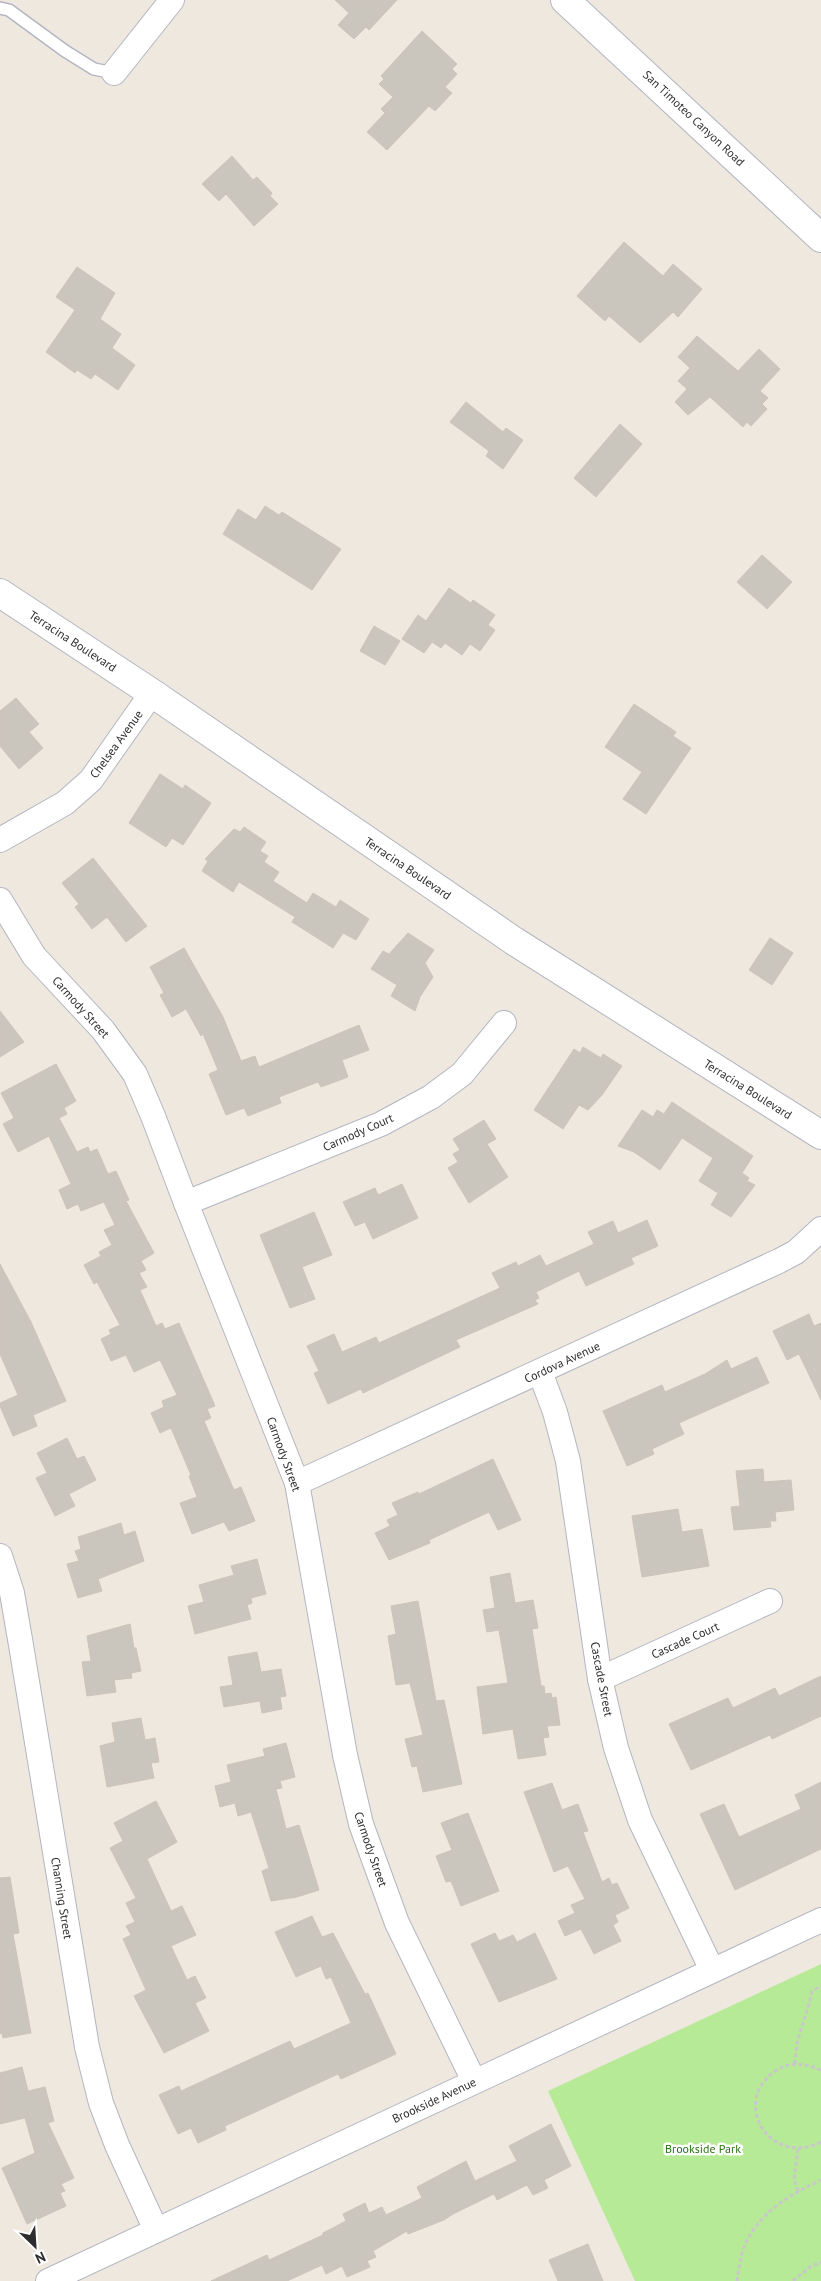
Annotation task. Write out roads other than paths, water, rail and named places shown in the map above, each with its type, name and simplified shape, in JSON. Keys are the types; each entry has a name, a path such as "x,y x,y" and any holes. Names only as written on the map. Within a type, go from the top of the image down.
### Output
{"main road":[{"name":"San Timoteo Canyon Road","path":"565,0 821,238"},
{"name":"Terracina Boulevard","path":"0,593 152,693 514,941 821,1135"}],"street":[{"path":"114,73 172,0"},
{"name":"Chelsea Avenue","path":"0,840 65,803 90,780 152,693"},
{"name":"Carmody Street","path":"0,900 34,956 103,1030 135,1074 153,1116 297,1483 345,1755 361,1824 397,1923 474,2081"},
{"name":"Carmody Court","path":"186,1203 381,1124 431,1097 462,1074 504,1024"},
{"name":"Cordova Avenue","path":"297,1483 779,1261 796,1252 821,1229"},
{"name":"Cascade Street","path":"540,1372 555,1412 568,1461 600,1679 616,1748 640,1820 712,1970"},
{"name":"Channing Street","path":"0,1556 12,1593 20,1636 86,2047 102,2103 117,2144 156,2230"},
{"name":"Cascade Court","path":"600,1679 770,1601"},
{"name":"Brookside Avenue","path":"48,2281 821,1920"}],"lane":[{"path":"0,8 9,10 65,51 94,69 114,73"}],"park label":[{"name":"Brookside Park","path":"703,2148"}]}
